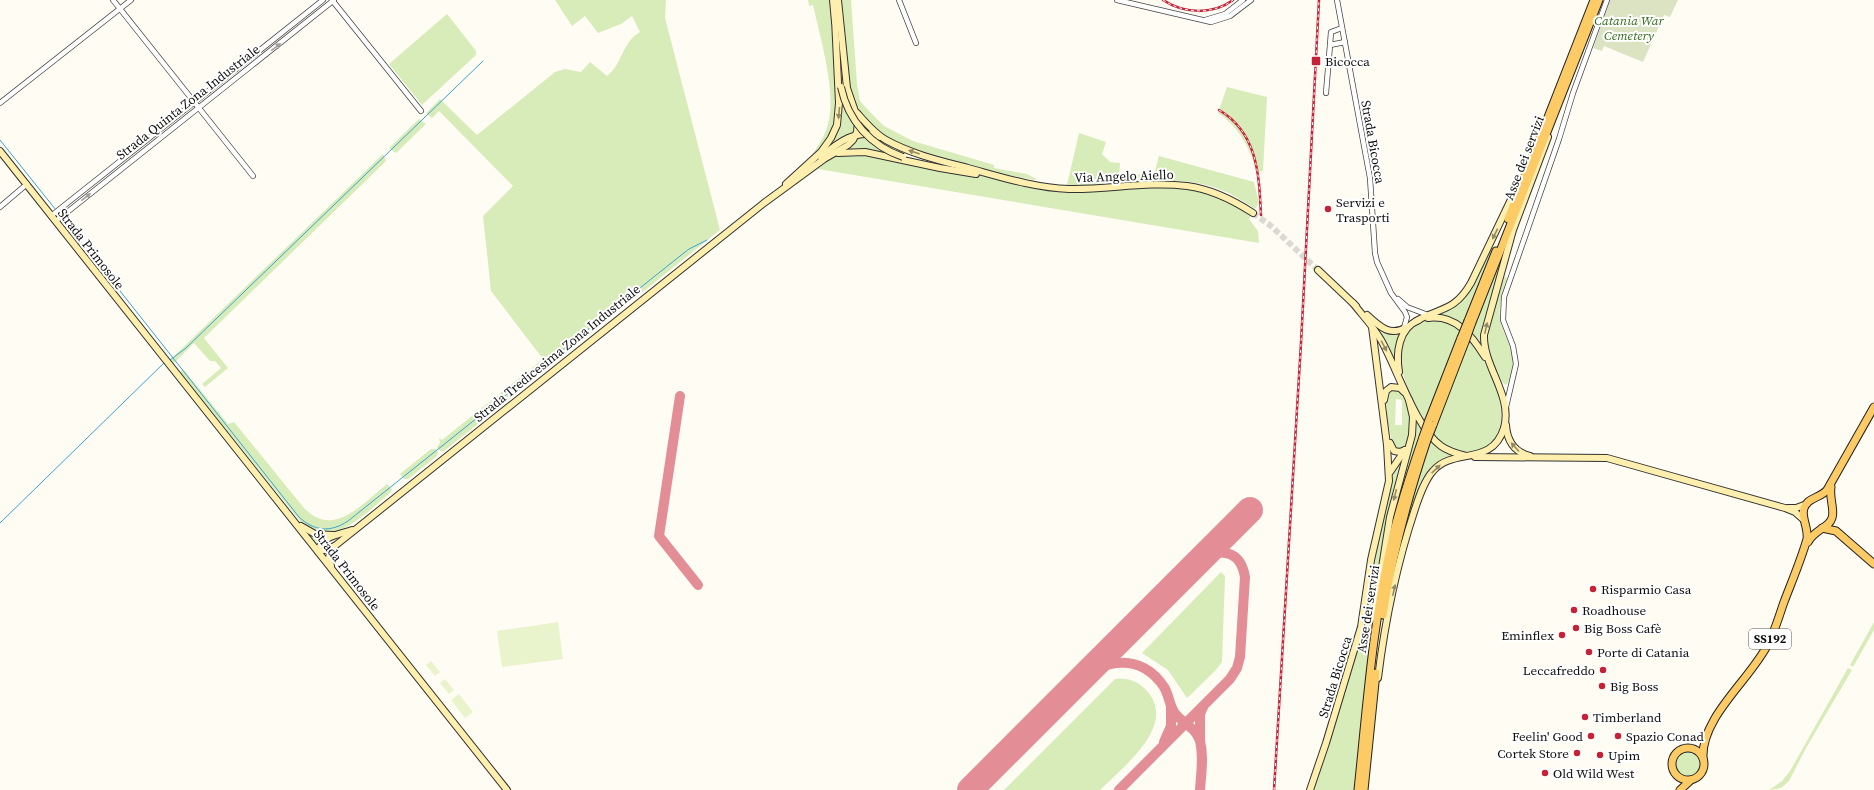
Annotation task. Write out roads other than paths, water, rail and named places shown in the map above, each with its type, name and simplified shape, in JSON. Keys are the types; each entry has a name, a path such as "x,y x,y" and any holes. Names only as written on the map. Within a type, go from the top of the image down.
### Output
{"main road":[{"path":"833,0 841,87 849,112 865,134 880,147 903,156 977,174"},
{"path":"775,194 848,145 855,136 858,125 847,88 838,0"},
{"name":"Asse dei servizi","path":"1470,323 1594,0"},
{"name":"Asse dei servizi","path":"1470,323 1556,112 1599,0"},
{"path":"775,194 821,152 831,138 837,125 839,103 835,19"},
{"path":"851,104 866,123 884,139"},
{"path":"1543,457 1523,454 1516,449 1509,440 1505,410 1499,385 1490,366 1485,351 1484,341 1486,327 1514,230 1545,149 1556,112"},
{"path":"790,180 839,142 855,136 873,135 925,156 992,175"},
{"path":"1318,270 1353,303 1385,330 1394,332 1407,328 1416,321 1428,315 1444,310 1454,304 1467,289 1536,148"},
{"name":"Strada Primosole","path":"0,151 507,790"},
{"path":"831,155 846,151 865,152 940,168 992,175"},
{"name":"Via Angelo Aiello","path":"992,175 1046,187 1068,189 1155,184 1186,186 1214,192 1253,213"},
{"name":"Strada Tredicesima Zona Industriale","path":"336,545 775,194"},
{"path":"1353,303 1372,327 1388,354 1409,400 1426,429 1440,445 1452,452 1471,457 1483,458 1606,458 1785,508 1795,512 1812,527 1836,532 1874,564"},
{"path":"1416,321 1437,317 1455,323 1466,331 1490,366"},
{"path":"1425,438 1470,323"},
{"path":"1372,327 1390,474"},
{"path":"1402,384 1397,358 1398,346 1407,328"},
{"path":"1383,407 1384,394 1388,389 1397,387 1406,393"},
{"path":"1367,714 1366,690 1380,574 1394,495 1410,444 1414,421 1409,400"},
{"path":"1785,508 1796,508 1807,504 1825,493 1873,411"},
{"path":"1374,697 1377,688 1386,624 1397,575 1409,528 1424,486 1430,475 1440,464 1449,460 1471,457 1489,449 1498,441 1503,430 1505,417"},
{"path":"1385,425 1392,450 1397,452 1405,450"},
{"name":"Asse dei servizi","path":"1364,790 1384,607 1407,502 1425,438"},
{"name":"Asse dei servizi","path":"1358,790 1375,636 1385,576 1402,501 1425,438"},
{"path":"1390,474 1393,466 1410,444"},
{"name":"Strada Bicocca","path":"1310,790 1326,743 1361,627 1371,560 1390,474"},
{"path":"1834,480 1830,494 1833,516 1837,529 1847,540"},
{"path":"1814,499 1824,500 1831,506"},
{"path":"1804,549 1808,534 1803,513 1807,504"},
{"path":"287,512 309,532 320,535 333,535 353,530"},
{"path":"1804,549 1813,534 1829,523 1833,516"},
{"path":"318,551 323,542 333,535"},
{"path":"318,551 329,549 336,545"},
{"path":"333,569 329,557 336,545"},
{"name":"SS192","path":"1706,738 1716,717 1727,700 1758,662 1769,643 1804,549"},
{"path":"1679,790 1680,783 1672,766 1673,758 1681,750 1699,746 1706,738"},
{"path":"1679,790 1702,772 1704,765 1703,745 1706,738"},
{"path":"1691,748 1698,752 1703,758"},
{"path":"1678,777 1683,780 1691,780"}],"street":[{"path":"113,0 253,176"},
{"path":"0,103 131,0"},
{"name":"Strada Quinta Zona Industriale","path":"51,216 324,0"},
{"path":"333,0 421,111"},
{"name":"Strada Quinta Zona Industriale","path":"56,221 333,0"},
{"path":"899,0 916,43"},
{"path":"1117,0 1211,22 1224,19 1241,9 1251,0"},
{"path":"1139,0 1139,6"},
{"path":"1202,21 1225,14 1243,0"},
{"name":"Strada Bicocca","path":"1337,0 1370,178 1375,253 1377,262 1388,287"},
{"path":"1505,410 1515,374 1516,354 1503,320 1504,297 1559,139 1573,93 1607,0"},
{"path":"1326,93 1331,32 1342,28"},
{"path":"1330,45 1345,42"},
{"path":"131,152 135,158"},
{"path":"0,207 26,184"},
{"path":"61,208 66,213"},
{"path":"1388,287 1407,307 1437,317"},
{"path":"1388,287 1407,317 1407,328"},
{"path":"1499,385 1504,388 1508,387 1515,374"}],"waterway":[{"path":"170,360 186,348 483,61"},
{"path":"0,140 56,210"},
{"path":"63,219 299,517 310,525 322,529 329,529 348,521 689,249 707,240"},
{"path":"0,523 165,362"}],"tunnel":[{"path":"1253,213 1271,226 1318,270"}],"railway":[{"path":"1163,0 1180,8 1198,11 1217,8 1233,0"},
{"path":"1274,790 1301,343 1319,0"},
{"path":"1219,110 1232,119 1242,130 1249,143 1257,170 1261,215"}],"place":[{"name":"Bicocca","path":"1316,61"},
{"name":"Servizi e Trasporti","path":"1328,209"},
{"name":"Risparmio Casa","path":"1593,589"},
{"name":"Roadhouse","path":"1574,610"},
{"name":"Big Boss Cafè","path":"1576,628"},
{"name":"Eminflex","path":"1562,635"},
{"name":"Porte di Catania","path":"1589,652"},
{"name":"Leccafreddo","path":"1603,670"},
{"name":"Big Boss","path":"1602,686"},
{"name":"Timberland","path":"1585,717"},
{"name":"Feelin' Good","path":"1591,736"},
{"name":"Spazio Conad","path":"1618,736"},
{"name":"Cortek Store","path":"1577,753"},
{"name":"Upim","path":"1600,755"},
{"name":"Old Wild West","path":"1545,773"}],"park label":[{"name":"Catania War Cemetery","path":"1629,28"}]}
